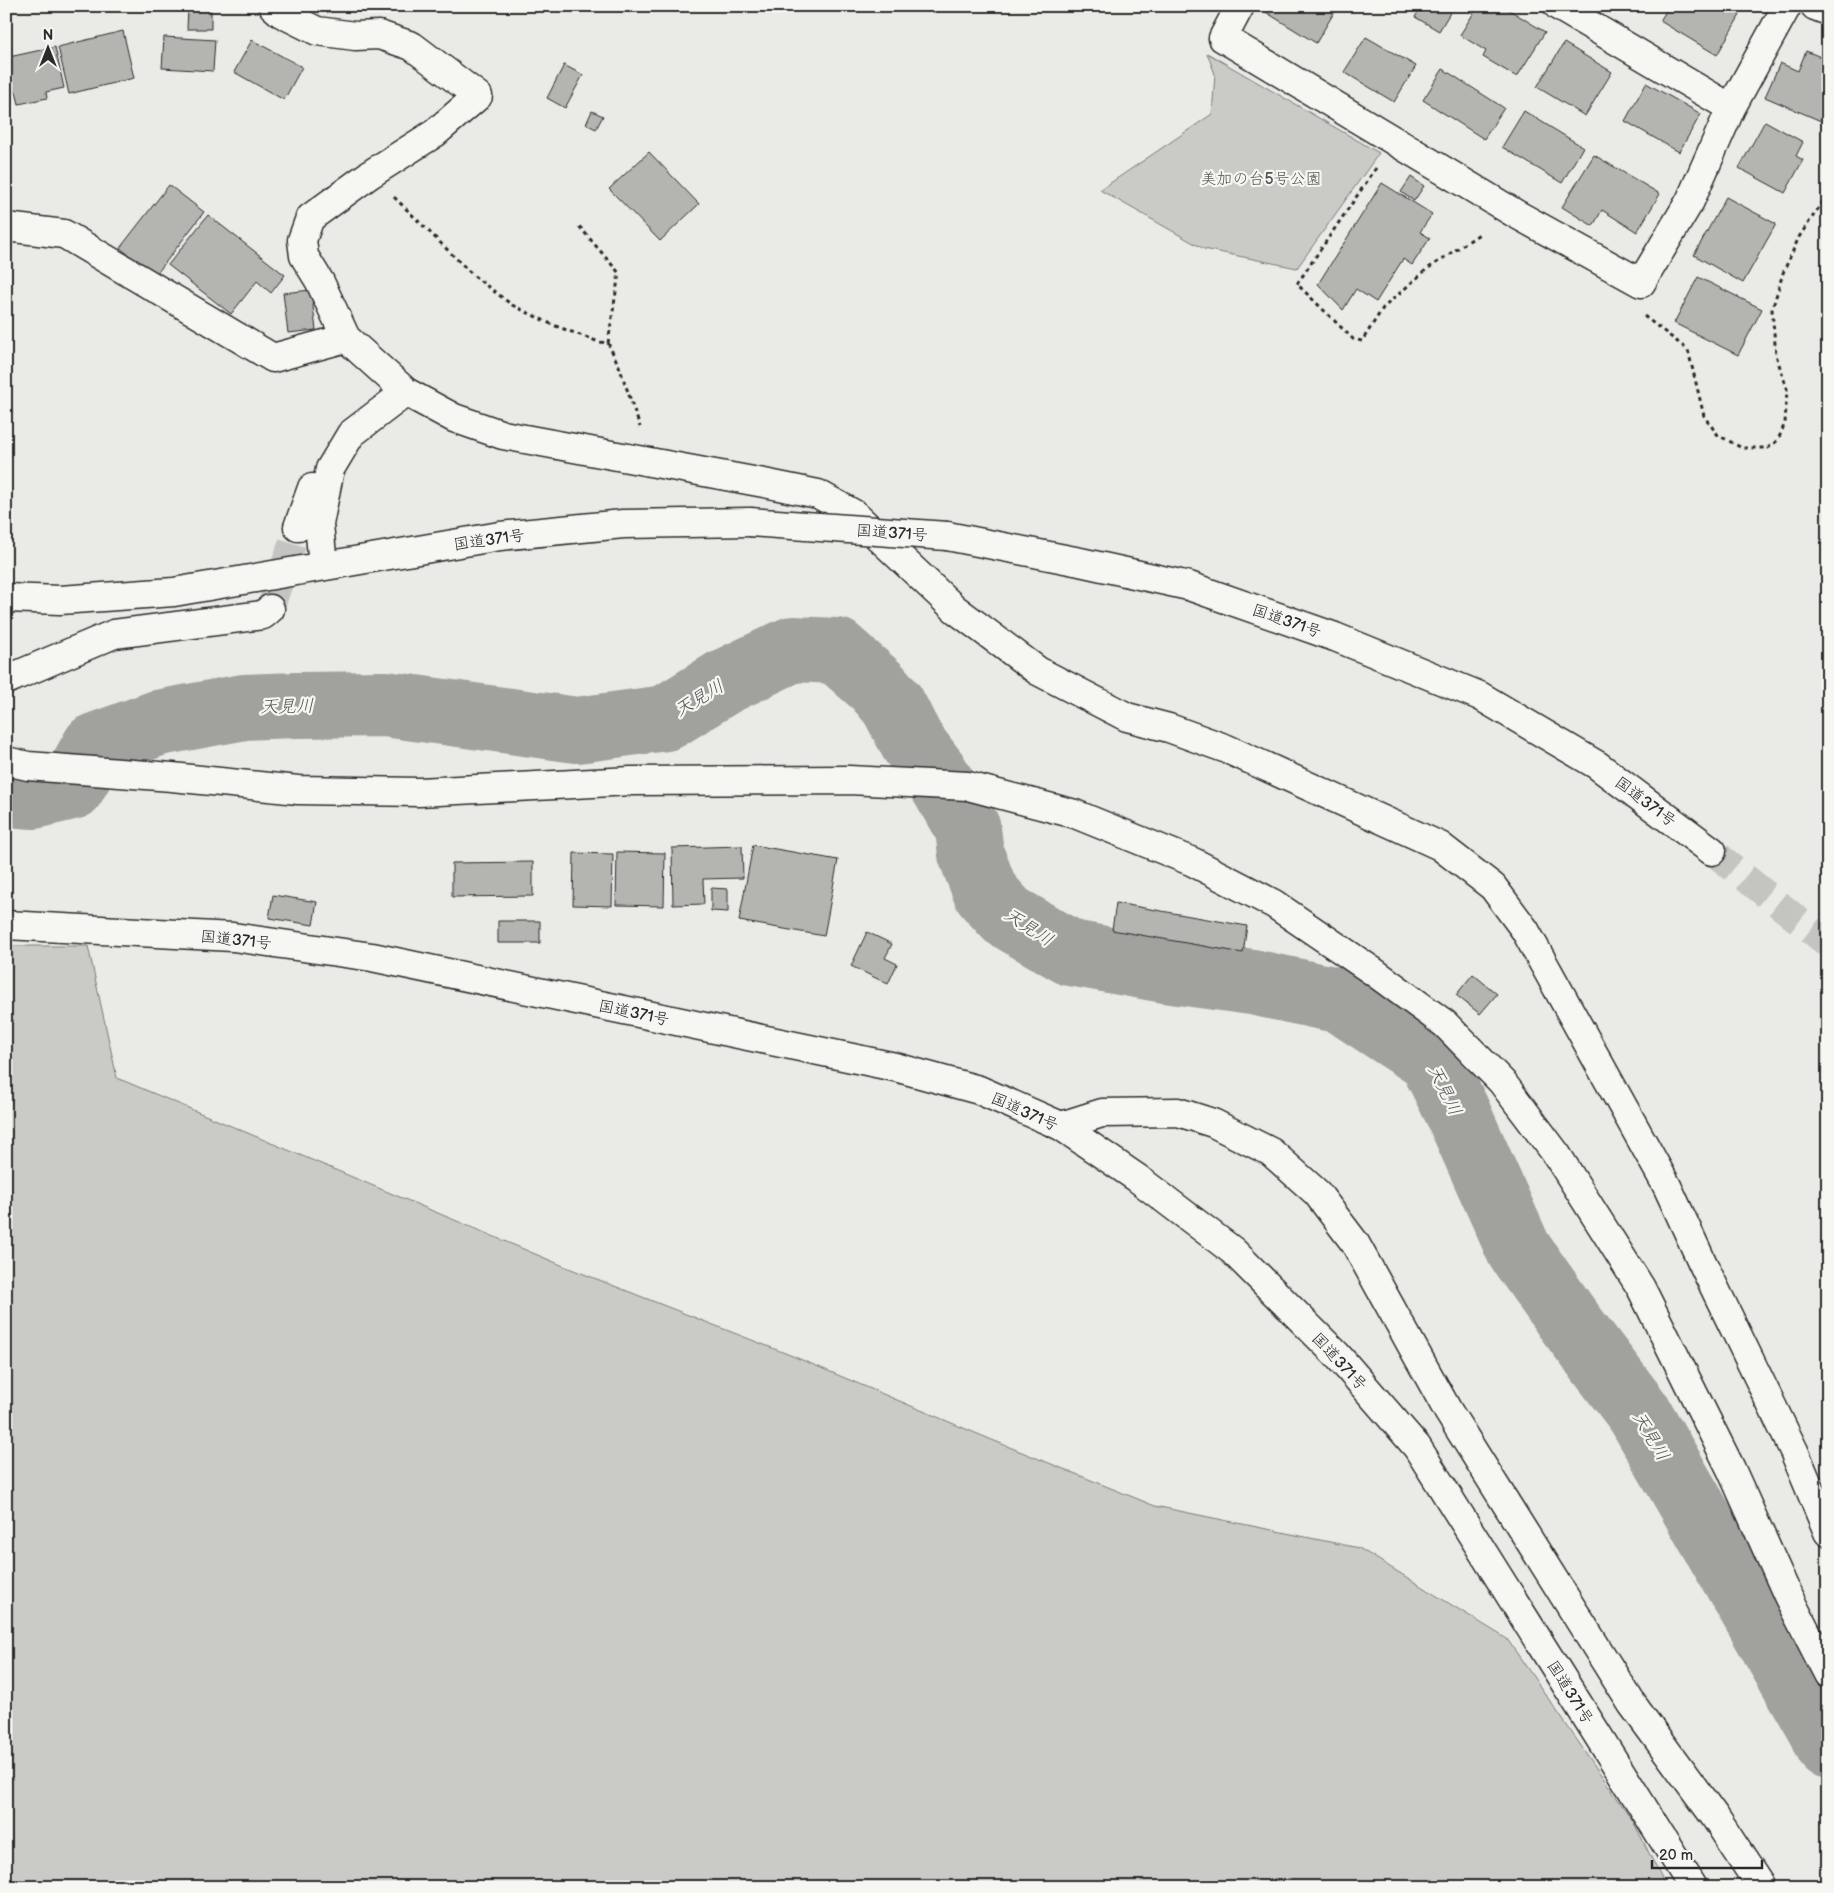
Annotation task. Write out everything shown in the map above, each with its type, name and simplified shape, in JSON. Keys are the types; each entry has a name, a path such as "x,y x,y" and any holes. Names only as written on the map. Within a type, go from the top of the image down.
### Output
{"main road":[{"path":"274,6 281,14 317,31 355,36 379,35 412,46 478,96 436,133 369,175 310,218 302,240 304,256 320,282 346,338 398,385 454,418 504,436 818,494 854,514 955,609 1038,671 1127,717 1169,728 1227,749 1440,846 1493,887 1525,930 1667,1186 1794,1451 1828,1532"},
{"path":"1240,6 1223,38 1513,212 1641,284 1690,201 1731,108 1787,6"},
{"path":"1558,6 1731,108"},
{"path":"1815,6 1828,11"},
{"path":"6,228 64,234 273,358 346,338"},
{"path":"298,527 331,434 398,385"},
{"path":"323,566 319,524 330,469 351,434 398,385"},
{"name":"国道371号","path":"6,598 60,600 174,592 500,536 623,524 750,522 947,536 1189,586 1335,637 1471,692 1597,765 1712,851"},
{"path":"6,680 114,634 263,615 270,609"},
{"path":"17,763 298,790 419,792 632,781 849,780 968,786 1075,814 1193,862 1274,904 1374,972 1445,1024 1502,1082 1556,1155 1641,1288 1731,1469 1788,1596 1828,1674"},
{"name":"国道371号","path":"6,925 233,937 372,956 895,1066 979,1090 1061,1126 1137,1178 1233,1251 1337,1355 1418,1446 1694,1887"},
{"path":"1061,1126 1102,1113 1178,1112 1213,1123 1271,1152 1317,1193 1356,1244 1448,1411 1632,1704 1715,1817 1761,1887"}],"path":[{"path":"1393,140 1386,154 1297,284 1354,339 1362,341 1383,308 1427,270 1513,212"},
{"path":"369,175 382,185 430,235 474,276 512,305 553,325 599,342 608,343"},
{"path":"1644,315 1688,350 1704,416 1718,436 1742,448 1768,448 1778,440 1785,423 1787,389 1776,355 1772,310 1783,273 1799,237 1828,194"},
{"path":"579,226 619,273 608,343 619,366 641,428"}],"green space":[{"name":"美加の台5号公園","path":"1207,53 1379,153 1297,268 1204,249 1100,190 1212,114 1215,74"},
{"path":"6,946 88,946 117,1078 566,1267 795,1357 1155,1506 1359,1548 1507,1639 1633,1821 1666,1887 6,1887"}],"building":[{"path":"1267,6 1338,6 1316,43 1264,11"},
{"path":"1419,6 1454,6 1439,31 1415,17 1421,8"},
{"path":"1478,6 1503,6 1545,32 1517,77 1483,57 1486,51 1460,35"},
{"path":"1669,6 1726,6 1740,15 1717,55 1660,21"},
{"path":"188,7 211,8 211,29 187,29"},
{"path":"123,31 134,78 69,94 58,47"},
{"path":"164,37 215,40 213,71 162,68"},
{"path":"1366,37 1416,66 1394,102 1344,72"},
{"path":"252,40 302,67 284,100 234,72"},
{"path":"1564,43 1612,72 1585,116 1537,87"},
{"path":"55,47 64,88 46,92 47,98 19,104 16,92 6,94 6,73 12,72 9,57"},
{"path":"1806,51 1828,60 1828,124 1765,97 1780,63 1798,71"},
{"path":"564,65 583,75 565,108 547,98"},
{"path":"1443,69 1504,108 1484,139 1423,100"},
{"path":"1646,83 1701,114 1679,152 1625,121"},
{"path":"592,111 603,116 596,129 586,124"},
{"path":"1524,111 1583,147 1562,183 1502,147"},
{"path":"1765,121 1803,142 1796,156 1803,160 1785,193 1739,168"},
{"path":"649,152 699,204 660,241 609,189"},
{"path":"1594,155 1660,194 1637,232 1602,210 1593,226 1562,207"},
{"path":"1411,177 1424,186 1414,201 1401,192"},
{"path":"1382,183 1432,214 1420,232 1430,238 1412,265 1403,259 1376,302 1356,289 1343,310 1318,284"},
{"path":"169,185 204,212 155,276 120,248"},
{"path":"1726,197 1776,224 1743,283 1694,255"},
{"path":"208,215 285,275 271,293 257,281 231,314 168,265"},
{"path":"1698,277 1762,309 1738,355 1674,323"},
{"path":"311,290 316,330 288,333 283,293"},
{"path":"753,845 838,860 824,936 739,921"},
{"path":"742,846 743,878 703,879 704,904 673,905 672,848"},
{"path":"617,852 665,853 664,906 616,905"},
{"path":"574,853 613,854 612,906 573,905"},
{"path":"533,862 533,896 452,897 452,863"},
{"path":"711,888 728,889 728,912 711,911"},
{"path":"273,895 317,902 313,925 269,918"},
{"path":"1116,903 1247,926 1243,953 1112,930"},
{"path":"498,921 540,921 540,943 498,943"},
{"path":"867,932 892,944 885,958 897,964 888,984 851,966"},
{"path":"1473,974 1497,994 1480,1014 1456,995"}],"waterway":[{"name":"天見川","path":"6,794 34,796 72,787 95,746 158,723 244,707 385,704 577,730 666,718 724,682 793,649 837,651 878,687 893,705 912,742 935,772 968,829 971,854 986,893 1007,916 1071,953 1165,970 1252,982 1342,1001 1431,1059 1456,1109 1519,1250 1566,1317 1639,1413 1820,1727 1828,1746"}],"tunnel":[{"path":"270,609 298,527"},
{"path":"1712,851 1828,944"}]}
